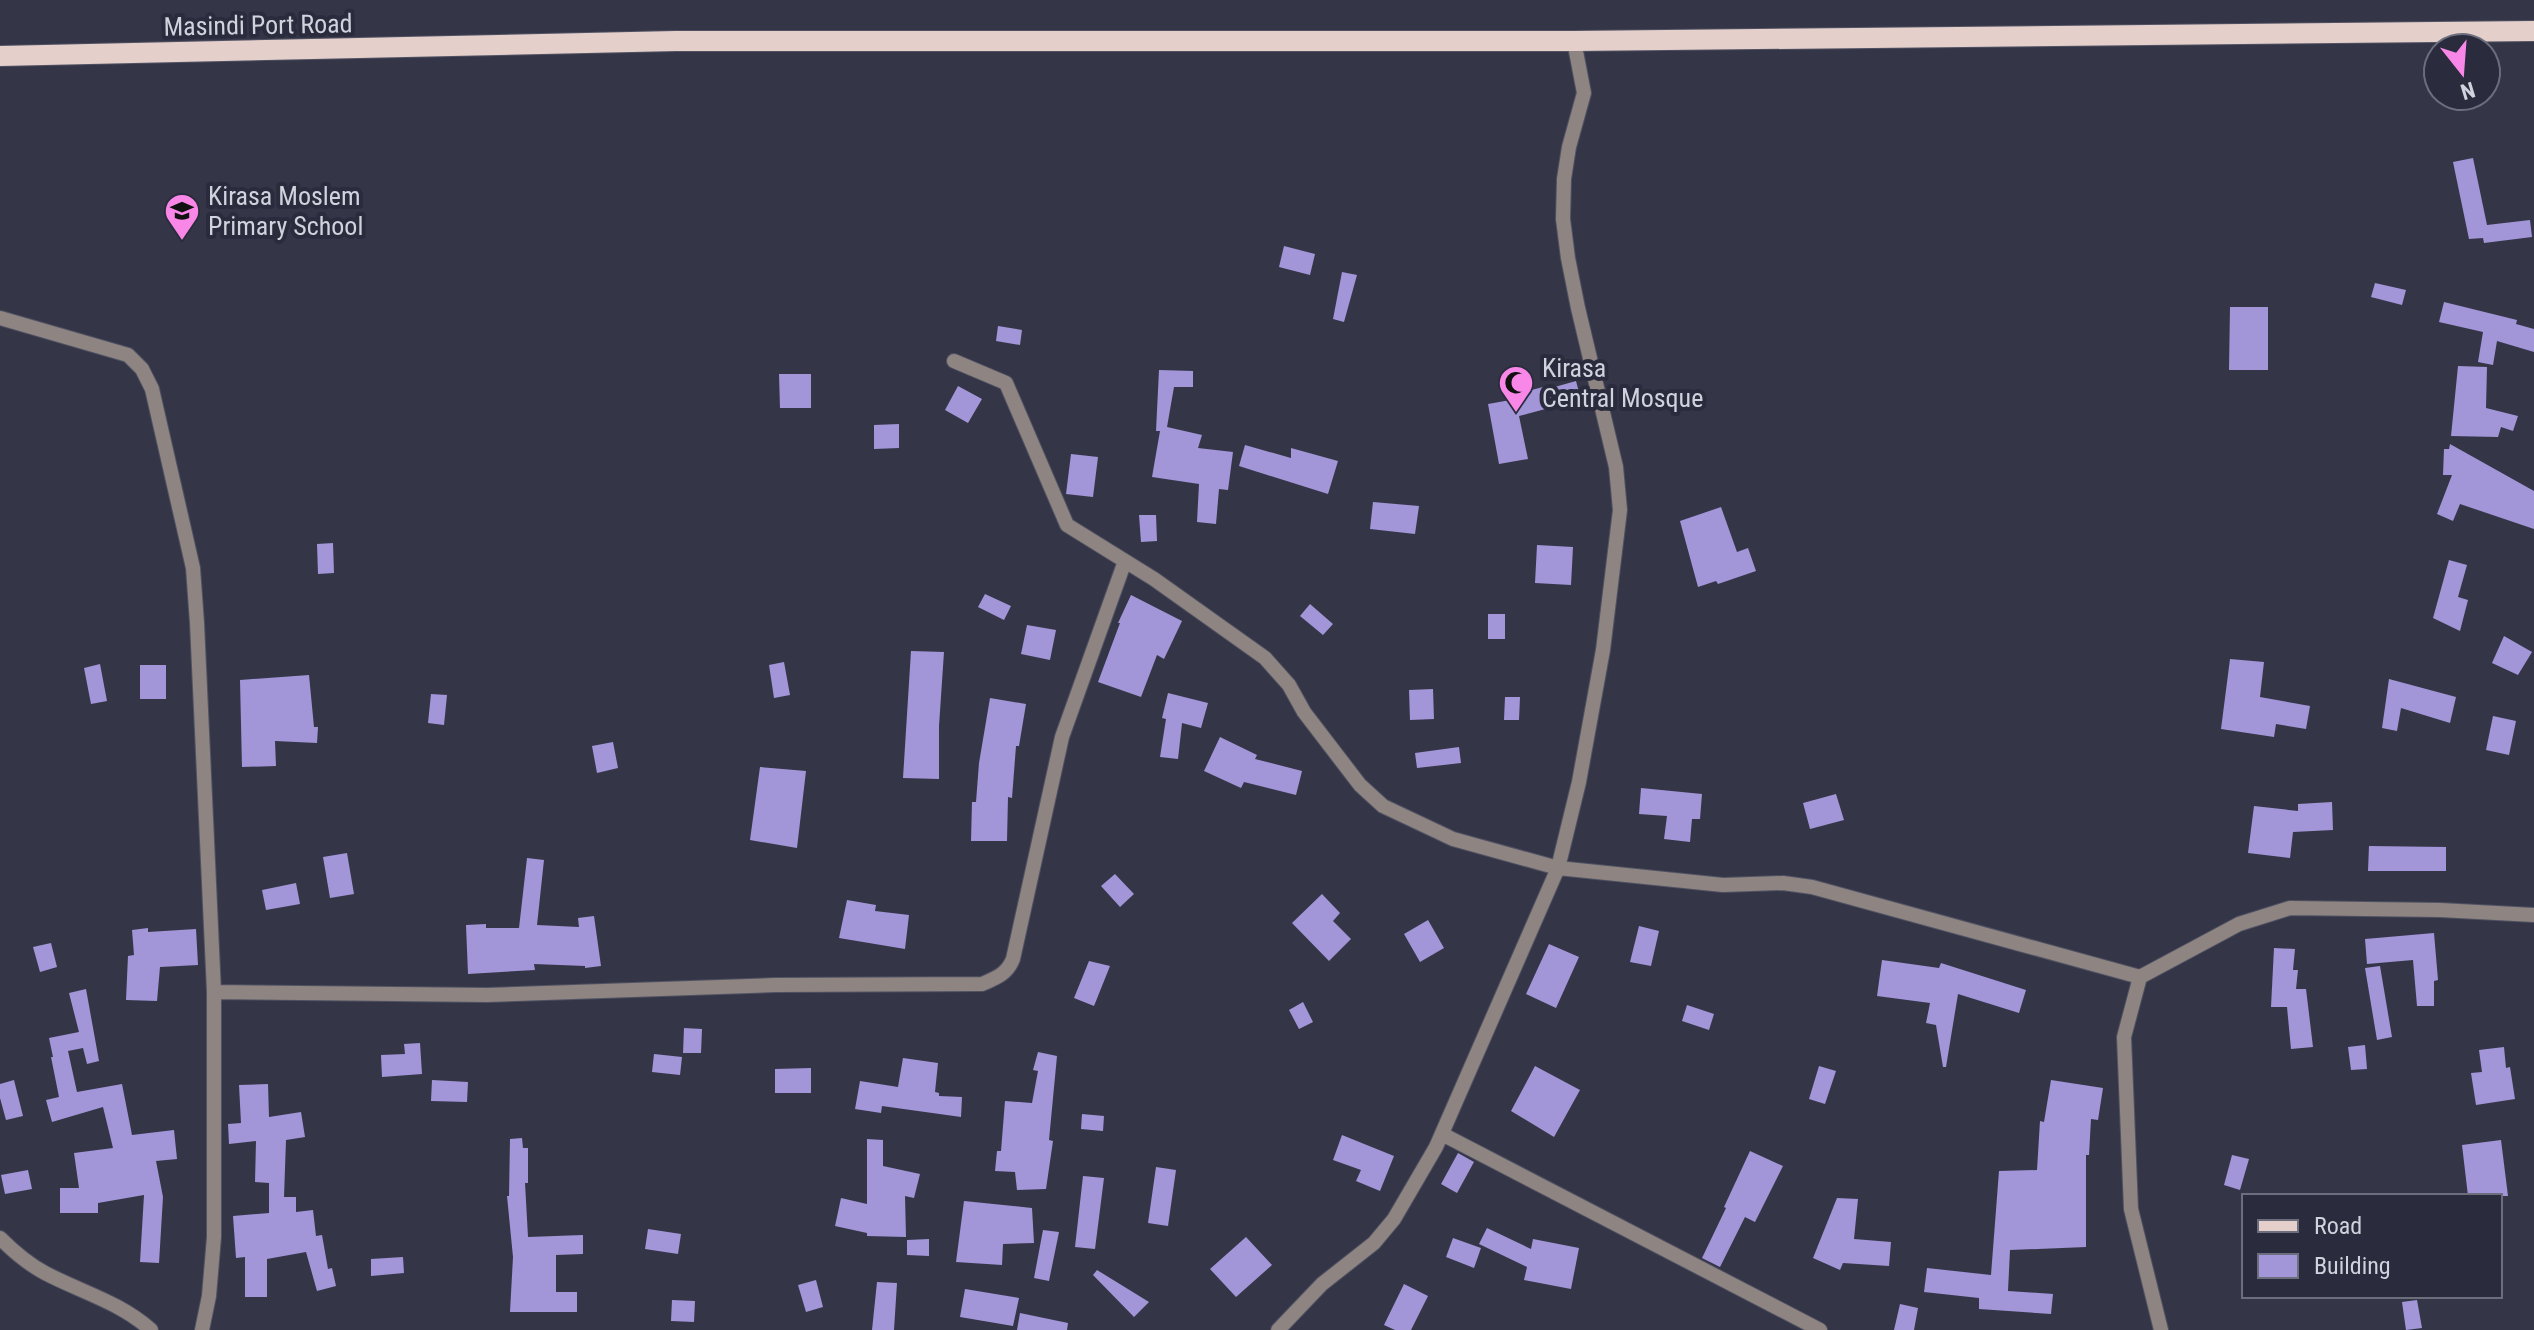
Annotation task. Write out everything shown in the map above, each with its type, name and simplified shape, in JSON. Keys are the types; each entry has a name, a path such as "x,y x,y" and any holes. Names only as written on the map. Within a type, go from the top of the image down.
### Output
{"main road":[{"name":"Masindi Port Road","path":"0,56 676,41 1574,41 2534,31"}],"street":[{"path":"1278,1330 1322,1284 1353,1261 1384,1231 1394,1219 1442,1134 1558,868 1579,782 1603,650 1620,510 1616,467 1578,308 1563,219 1566,168 1584,93 1574,41"},
{"path":"0,318 128,355 142,369 152,389 193,568 214,992 214,1237 209,1296 202,1330"},
{"path":"954,361 1006,383 1067,525 1154,579 1265,658 1289,685 1304,712 1360,785 1383,806 1453,839 1558,868 1723,885 1783,883 1812,887 2140,977 2239,924 2290,908 2534,915"},
{"path":"214,992 487,995 775,985 982,984 997,978 1009,969 1013,959 1062,737 1125,561"},
{"path":"2140,977 2124,1037 2131,1209 2161,1330"},
{"path":"1442,1134 1820,1330"},
{"path":"0,1238 43,1272 105,1299 137,1317 151,1330"}],"building":[{"path":"2473,158 2487,225 2530,220 2532,237 2484,243 2483,238 2469,239 2453,162"},
{"path":"1284,246 1315,254 1310,275 1279,267"},
{"path":"1342,272 1357,275 1344,322 1333,319"},
{"path":"2375,283 2406,290 2402,305 2371,297"},
{"path":"2444,302 2517,320 2516,324 2534,329 2534,352 2497,341 2493,365 2478,362 2483,332 2439,322"},
{"path":"2230,307 2268,307 2268,370 2229,370"},
{"path":"998,326 1022,330 1020,345 996,341"},
{"path":"2458,366 2487,367 2486,408 2518,416 2513,431 2501,427 2498,437 2451,436"},
{"path":"1159,370 1193,371 1193,387 1174,387 1167,427 1202,435 1198,448 1233,452 1228,490 1219,489 1216,524 1197,522 1199,484 1152,477 1160,431 1156,431"},
{"path":"779,374 811,374 811,408 780,408"},
{"path":"1576,381 1580,396 1519,416 1528,459 1499,464 1488,404 1516,399 1521,396 1520,393"},
{"path":"958,386 982,399 968,423 945,410"},
{"path":"899,424 899,448 874,449 874,425"},
{"path":"2450,444 2534,491 2534,529 2460,504 2453,521 2437,514 2452,475 2443,475 2444,449 2449,449"},
{"path":"1245,445 1291,458 1291,448 1338,461 1328,494 1239,466"},
{"path":"1071,454 1098,457 1093,497 1066,494"},
{"path":"1373,502 1419,506 1415,534 1370,529"},
{"path":"1721,507 1737,552 1748,548 1756,571 1718,584 1716,581 1698,587 1680,521"},
{"path":"1139,515 1156,515 1157,541 1141,542"},
{"path":"333,543 334,573 318,574 317,544"},
{"path":"1537,545 1573,547 1571,585 1535,583"},
{"path":"2449,560 2467,565 2458,597 2468,600 2460,631 2433,618"},
{"path":"985,594 1011,606 1004,620 978,607"},
{"path":"1131,595 1182,621 1164,659 1157,655 1141,697 1098,682"},
{"path":"1310,604 1333,624 1323,635 1300,616"},
{"path":"1488,614 1505,614 1505,639 1488,639"},
{"path":"1027,625 1056,630 1050,660 1021,654"},
{"path":"2504,636 2532,652 2518,675 2492,663"},
{"path":"911,651 944,652 939,779 903,778"},
{"path":"2230,659 2264,662 2260,697 2310,706 2306,729 2276,724 2274,737 2221,729"},
{"path":"784,662 790,695 774,698 769,665"},
{"path":"100,664 107,701 91,704 84,668"},
{"path":"140,665 166,665 166,699 140,699"},
{"path":"309,675 314,727 318,727 317,743 275,741 276,766 242,767 240,680"},
{"path":"2389,679 2456,697 2450,723 2401,708 2397,731 2382,728"},
{"path":"1433,689 1434,719 1410,720 1409,690"},
{"path":"1168,693 1208,703 1201,728 1182,723 1178,759 1160,757 1166,719 1162,718"},
{"path":"431,694 447,695 444,725 428,723"},
{"path":"1505,697 1520,697 1519,720 1504,720"},
{"path":"990,698 1026,704 1019,746 1016,746 1012,798 1008,797 1007,841 971,841 972,802 976,802"},
{"path":"2493,716 2516,721 2509,755 2486,750"},
{"path":"1220,737 1257,755 1255,759 1302,771 1296,795 1244,782 1241,788 1204,771"},
{"path":"613,742 618,768 597,773 592,746"},
{"path":"1459,747 1461,763 1417,768 1415,753"},
{"path":"760,767 806,771 797,848 750,840"},
{"path":"1641,788 1702,794 1700,819 1692,819 1690,842 1664,839 1667,816 1639,814"},
{"path":"1836,794 1844,820 1810,829 1803,803"},
{"path":"2332,802 2333,830 2293,832 2290,858 2248,853 2254,806 2298,811 2298,804"},
{"path":"2369,846 2446,847 2446,871 2368,871"},
{"path":"347,853 354,894 330,898 323,857"},
{"path":"527,858 544,860 537,925 579,927 578,918 594,916 601,966 585,968 534,964 535,970 468,974 466,925 519,928"},
{"path":"1115,874 1134,894 1120,907 1101,886"},
{"path":"296,883 300,904 266,910 262,890"},
{"path":"1322,894 1340,913 1333,921 1351,939 1329,961 1292,923"},
{"path":"847,900 876,905 875,911 909,915 905,949 839,938"},
{"path":"1428,920 1444,948 1420,962 1404,934"},
{"path":"1639,926 1659,931 1651,966 1630,962"},
{"path":"148,928 148,932 196,929 198,965 160,967 157,1001 126,1000 128,956 134,955 132,930"},
{"path":"2434,933 2438,980 2434,981 2434,1006 2417,1006 2413,960 2367,964 2365,939"},
{"path":"51,943 57,967 40,972 33,947"},
{"path":"1549,944 1579,957 1556,1008 1526,994"},
{"path":"2274,948 2295,949 2293,970 2298,970 2296,989 2306,989 2313,1047 2291,1049 2287,1007 2271,1007"},
{"path":"1882,960 1939,968 1941,963 2026,990 2019,1013 1958,994 1946,1067 1943,1067 1936,1025 1926,1023 1930,1003 1877,996"},
{"path":"1089,961 1110,966 1094,1006 1074,998"},
{"path":"2380,966 2392,1037 2377,1040 2365,968"},
{"path":"86,989 99,1061 87,1064 83,1048 68,1051 77,1092 122,1084 132,1135 174,1130 177,1159 156,1161 163,1197 159,1263 140,1262 144,1195 98,1203 98,1213 60,1213 60,1188 79,1188 74,1153 113,1148 103,1107 52,1122 46,1100 59,1097 49,1038 79,1032 69,993"},
{"path":"1303,1002 1313,1022 1299,1029 1289,1010"},
{"path":"1687,1005 1714,1014 1709,1030 1682,1021"},
{"path":"684,1028 702,1029 701,1053 683,1053"},
{"path":"420,1043 422,1074 382,1077 381,1055 405,1054 404,1044"},
{"path":"2365,1045 2367,1069 2351,1070 2348,1047"},
{"path":"2504,1047 2515,1099 2476,1105 2471,1073 2482,1072 2479,1050"},
{"path":"1038,1052 1057,1056 1049,1140 1053,1141 1046,1189 1017,1190 1015,1172 995,1171 997,1151 1001,1151 1005,1101 1032,1103 1038,1071 1033,1070"},
{"path":"654,1054 682,1057 680,1075 652,1072"},
{"path":"903,1058 938,1063 935,1092 939,1096 962,1097 961,1117 882,1106 881,1113 855,1109 860,1081 898,1087"},
{"path":"1535,1066 1580,1090 1554,1137 1511,1111"},
{"path":"1819,1066 1836,1071 1825,1104 1809,1099"},
{"path":"811,1068 811,1093 775,1093 775,1069"},
{"path":"14,1080 23,1116 6,1120 0,1084"},
{"path":"432,1080 468,1082 467,1102 431,1101"},
{"path":"2051,1080 2103,1088 2098,1120 2091,1119 2089,1155 2086,1155 2086,1247 2010,1250 2008,1291 2053,1294 2051,1314 1979,1309 1979,1298 1924,1292 1927,1268 1991,1275 1999,1171 2037,1170 2040,1121 2044,1122"},
{"path":"268,1084 269,1117 301,1112 305,1137 286,1140 284,1197 296,1197 296,1212 313,1210 316,1236 322,1235 328,1269 332,1268 336,1286 317,1291 306,1252 267,1259 267,1297 245,1297 245,1257 236,1258 233,1216 269,1213 269,1183 255,1182 256,1141 229,1144 228,1124 241,1123 239,1085"},
{"path":"1082,1114 1104,1116 1103,1131 1081,1129"},
{"path":"1342,1135 1394,1156 1380,1191 1356,1181 1361,1170 1333,1160"},
{"path":"522,1138 523,1148 528,1148 528,1183 525,1183 528,1237 583,1235 583,1254 556,1255 556,1292 577,1292 577,1312 510,1312 513,1257 507,1196 510,1139"},
{"path":"867,1139 883,1140 883,1166 920,1174 914,1198 905,1196 906,1237 867,1236 867,1233 835,1226 841,1198 867,1204"},
{"path":"2501,1140 2508,1196 2468,1194 2462,1145"},
{"path":"1750,1151 1783,1166 1755,1222 1745,1217 1720,1267 1702,1258"},
{"path":"1458,1153 1474,1162 1457,1193 1441,1184"},
{"path":"2232,1155 2249,1159 2240,1190 2224,1185"},
{"path":"1156,1167 1176,1170 1168,1226 1148,1223"},
{"path":"28,1170 32,1189 5,1194 1,1175"},
{"path":"1083,1176 1104,1178 1095,1249 1075,1247"},
{"path":"1837,1198 1858,1199 1854,1239 1891,1242 1889,1266 1843,1263 1840,1270 1813,1258"},
{"path":"964,1201 1032,1208 1034,1243 1003,1244 1002,1265 956,1262"},
{"path":"1487,1228 1531,1249 1533,1239 1579,1248 1571,1289 1524,1280 1527,1267 1479,1244"},
{"path":"648,1229 681,1234 678,1254 645,1249"},
{"path":"1043,1230 1059,1232 1049,1281 1034,1278"},
{"path":"1246,1237 1272,1265 1236,1297 1210,1269"},
{"path":"1453,1238 1481,1248 1474,1268 1446,1257"},
{"path":"929,1239 929,1256 907,1255 907,1240"},
{"path":"403,1257 404,1273 371,1276 371,1259"},
{"path":"1097,1270 1149,1302 1134,1317 1093,1275"},
{"path":"816,1280 823,1307 806,1312 798,1285"},
{"path":"877,1282 897,1283 894,1330 872,1330"},
{"path":"1404,1284 1428,1296 1411,1330 1395,1330 1384,1325"},
{"path":"965,1289 1019,1298 1013,1326 960,1317"},
{"path":"672,1300 695,1301 694,1322 671,1321"},
{"path":"2417,1300 2422,1328 2406,1330 2402,1302"},
{"path":"1900,1304 1918,1308 1914,1330 1894,1330"},
{"path":"1020,1313 1068,1323 1067,1330 1017,1330"}],"place":[{"name":"Kirasa Moslem Primary School","path":"182,242"},
{"name":"Kirasa Central Mosque","path":"1516,414"}]}
